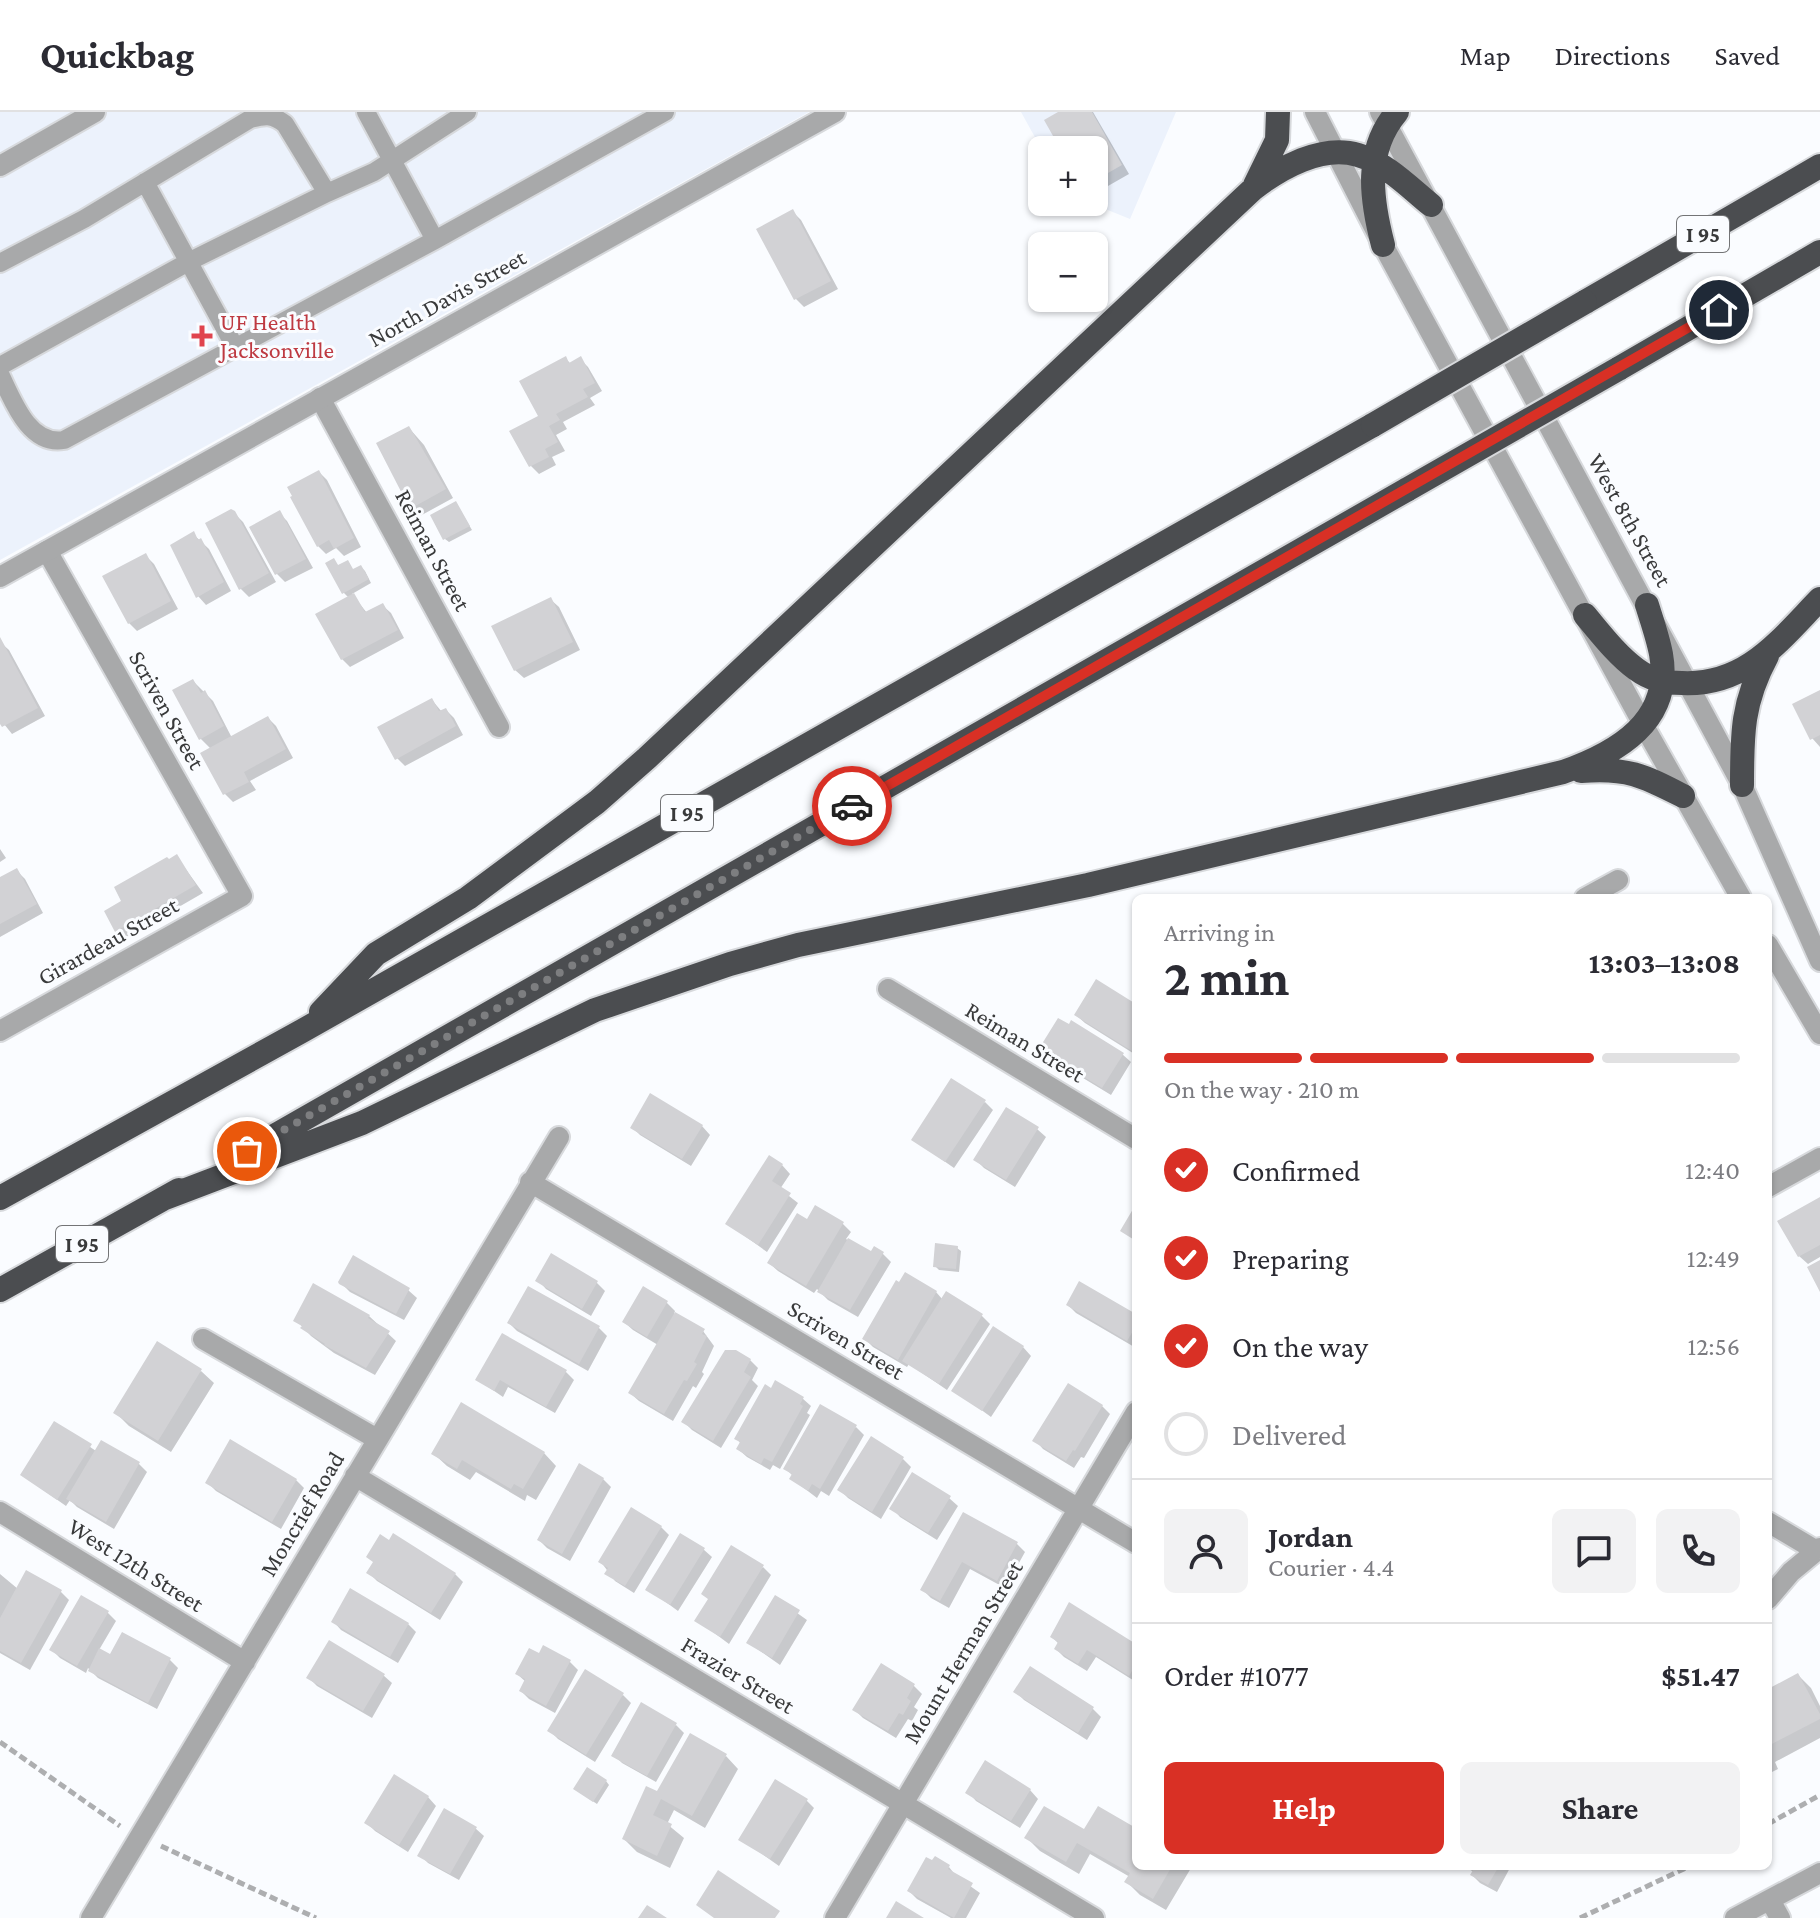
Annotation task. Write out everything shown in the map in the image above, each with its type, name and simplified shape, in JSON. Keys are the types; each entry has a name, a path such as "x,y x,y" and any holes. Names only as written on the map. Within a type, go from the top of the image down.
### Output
{"highway":[{"path":"1253,189 1277,140 1278,112"},
{"path":"1383,245 1374,211 1374,162 1378,140 1388,116"},
{"path":"302,1031 376,954 468,898 597,802 647,758 1253,189 1280,169 1301,160 1336,153 1356,154 1374,162 1431,205"},
{"name":"I 95","path":"0,1198 302,1031 1373,425 1820,166"},
{"name":"I 95","path":"0,1290 1820,252"},
{"path":"1585,615 1615,650 1638,670 1662,683 1689,684 1715,681 1741,672 1771,649 1820,599"},
{"path":"165,1198 362,1123 595,1010 730,964 798,945 1088,885 1563,772 1594,761 1644,726 1658,705 1662,683 1661,656 1647,605"},
{"path":"1742,785 1742,727 1753,682 1771,649"},
{"path":"1563,772 1610,769 1643,775 1683,796"}],"street":[{"path":"0,166 95,112"},
{"name":"North Davis Street","path":"0,577 835,112"},
{"path":"1315,112 1383,245 1739,894"},
{"name":"West 8th Street","path":"1388,116 1431,205 1742,785 1820,961"},
{"name":"Reiman Street","path":"320,398 499,727"},
{"name":"Scriven Street","path":"47,551 242,896"},
{"path":"1592,894 1618,880"},
{"name":"Girardeau Street","path":"0,1031 242,896"},
{"path":"1772,952 1820,1034"},
{"name":"Reiman Street","path":"888,989 1132,1137"},
{"name":"Moncrief Road","path":"91,1918 559,1137"},
{"path":"1772,1185 1820,1158"},
{"name":"Scriven Street","path":"530,1182 1132,1541"},
{"path":"203,1339 377,1439"},
{"name":"Mount Herman Street","path":"835,1918 1132,1419"},
{"name":"Frazier Street","path":"355,1476 1094,1918"},
{"name":"West 12th Street","path":"0,1512 245,1662"},
{"path":"1772,1524 1818,1549 1791,1572 1772,1594"},
{"path":"1735,1918 1775,1909 1820,1873"}],"lane":[{"path":"366,112 435,240"},
{"path":"0,366 190,261 374,172 467,112"},
{"path":"0,374 34,434 52,442 64,440 435,240 636,119 665,112"},
{"path":"0,263 84,219 250,119 265,115 275,116 285,124 327,193"},
{"path":"145,182 235,347"}],"path":[{"path":"0,1742 121,1826"},
{"path":"1772,1822 1820,1795"},
{"path":"156,1843 316,1918"},
{"path":"1580,1918 1682,1870"}],"shaded area":[{"name":"UF Health Jacksonville","path":"0,112 809,112 0,560"},
{"path":"1021,112 1176,112 1130,219 1108,210 1108,136 1034,136"}],"building":[{"path":"1058,112 1092,112 1106,136 1053,136 1044,120"},
{"path":"1108,140 1122,165 1108,173"},
{"path":"793,209 831,281 794,300 756,229"},
{"path":"566,356 569,363 581,356 595,383 583,389 588,397 556,414 560,420 549,426 558,442 545,449 549,457 529,467 509,431 538,416 519,381"},
{"path":"409,426 446,489 410,509 376,443"},
{"path":"319,470 354,538 334,549 329,540 317,547 287,487"},
{"path":"456,501 470,526 443,540 430,515"},
{"path":"231,509 235,511 269,573 239,590 205,523"},
{"path":"280,510 306,559 275,575 249,527"},
{"path":"194,531 198,540 201,538 224,582 196,598 170,545"},
{"path":"146,553 171,601 128,624 102,576"},
{"path":"334,558 338,565 348,560 353,569 361,565 369,579 342,594 325,563"},
{"path":"354,593 365,612 383,603 398,630 341,660 315,614"},
{"path":"551,597 573,642 514,671 491,626"},
{"path":"0,637 38,708 2,727 0,724"},
{"path":"193,679 201,693 205,690 224,726 199,740 172,690"},
{"path":"1820,690 1820,735 1810,740 1792,704"},
{"path":"432,698 439,711 446,708 456,726 395,760 377,727"},
{"path":"268,716 286,749 244,772 249,782 223,795 200,753"},
{"path":"177,854 196,885 115,932 104,911 121,901 114,887"},
{"path":"17,868 37,904 0,924 0,877"},
{"path":"1096,979 1132,1002 1132,1051 1074,1015"},
{"path":"1058,1018 1069,1024 1071,1020 1124,1053 1102,1088 1049,1056 1051,1053 1040,1047"},
{"path":"951,1078 986,1100 945,1162 911,1140"},
{"path":"650,1093 703,1125 682,1159 630,1128"},
{"path":"1006,1107 1039,1127 1006,1180 973,1160"},
{"path":"769,1155 783,1164 772,1181 791,1193 758,1245 725,1224"},
{"path":"1820,1197 1820,1245 1798,1257 1777,1221"},
{"path":"815,1205 844,1222 806,1286 767,1263 797,1213 807,1219"},
{"path":"1132,1211 1132,1238 1120,1231"},
{"path":"848,1238 871,1251 874,1246 884,1252 850,1310 817,1292"},
{"path":"935,1243 958,1246 956,1269 933,1267"},
{"path":"551,1253 598,1281 582,1309 535,1281"},
{"path":"353,1255 410,1288 396,1314 339,1284"},
{"path":"1820,1260 1820,1292 1807,1267"},
{"path":"905,1272 937,1291 898,1360 862,1339 896,1280 899,1282"},
{"path":"1079,1281 1132,1312 1132,1333 1127,1341 1066,1305"},
{"path":"313,1283 370,1315 368,1318 390,1331 366,1368 324,1345 293,1321"},
{"path":"528,1286 600,1326 579,1364 507,1323"},
{"path":"643,1286 668,1301 647,1337 622,1322"},
{"path":"946,1291 983,1314 939,1384 902,1361"},
{"path":"675,1312 705,1329 702,1334 707,1336 694,1362 697,1364 664,1414 628,1393"},
{"path":"993,1326 1024,1346 982,1411 951,1391"},
{"path":"502,1333 567,1370 546,1407 500,1380 494,1391 475,1380"},
{"path":"157,1341 202,1369 158,1441 113,1413"},
{"path":"725,1350 736,1350 751,1359 744,1372 751,1377 713,1441 681,1422"},
{"path":"775,1380 804,1397 800,1404 803,1406 772,1462 764,1458 761,1464 736,1449 740,1442 734,1439 765,1384 771,1388"},
{"path":"1068,1383 1103,1405 1066,1461 1032,1441"},
{"path":"461,1402 545,1452 523,1489 514,1484 511,1489 462,1460 457,1469 431,1454"},
{"path":"820,1404 857,1425 820,1489 812,1484 808,1491 789,1479 792,1474 783,1469"},
{"path":"54,1421 92,1444 57,1500 20,1475"},
{"path":"871,1436 904,1457 872,1512 837,1490"},
{"path":"230,1439 297,1479 272,1522 205,1483"},
{"path":"101,1440 140,1462 106,1522 66,1499"},
{"path":"579,1463 604,1478 562,1554 537,1540"},
{"path":"912,1472 951,1496 928,1533 889,1509"},
{"path":"631,1507 662,1526 625,1586 604,1574 608,1568 598,1562"},
{"path":"963,1512 1018,1542 997,1581 962,1562 940,1601 920,1590"},
{"path":"393,1533 456,1573 431,1613 366,1573 373,1562 366,1557 380,1534 389,1540"},
{"path":"680,1533 705,1548 670,1605 645,1590"},
{"path":"731,1545 764,1565 720,1637 694,1621 708,1599 701,1594"},
{"path":"26,1570 62,1590 21,1663 0,1651 0,1618"},
{"path":"350,1588 409,1623 390,1657 331,1622"},
{"path":"81,1595 109,1611 77,1666 49,1650"},
{"path":"775,1595 800,1610 772,1658 746,1643"},
{"path":"1069,1602 1132,1641 1132,1671 1129,1676 1087,1650 1078,1664 1054,1649 1058,1642 1050,1637"},
{"path":"122,1632 171,1658 148,1703 88,1671 99,1648 110,1654"},
{"path":"329,1640 385,1674 363,1711 306,1678"},
{"path":"543,1645 571,1660 546,1706 519,1691 525,1679 515,1674 529,1648 539,1653"},
{"path":"881,1663 915,1684 907,1698 911,1701 903,1715 899,1713 888,1731 852,1710"},
{"path":"1030,1666 1094,1707 1078,1733 1013,1692"},
{"path":"585,1669 624,1693 586,1755 547,1731"},
{"path":"1798,1673 1820,1719 1772,1744 1772,1687"},
{"path":"641,1702 677,1723 647,1776 611,1756"},
{"path":"690,1733 727,1754 692,1816 661,1799 653,1815 672,1824 657,1856 622,1839 646,1786 657,1791"},
{"path":"985,1760 1031,1789 1011,1821 965,1793"},
{"path":"587,1767 607,1780 593,1802 573,1789"},
{"path":"394,1774 429,1796 399,1845 364,1823"},
{"path":"775,1779 808,1799 770,1859 738,1840"},
{"path":"1044,1806 1084,1829 1098,1806 1132,1826 1132,1870 1170,1870 1153,1899 1124,1882 1130,1873 1077,1843 1066,1862 1024,1838"},
{"path":"444,1808 477,1827 450,1874 417,1856"},
{"path":"935,1856 950,1865 948,1869 973,1883 954,1918 907,1891 926,1857 932,1860"},
{"path":"718,1870 780,1911 775,1918 714,1918 696,1905"},
{"path":"1473,1870 1497,1870 1488,1885 1470,1875"},
{"path":"896,1901 924,1918 886,1918"},
{"path":"647,1905 667,1918 638,1918"}],"way so far":[{"path":"247,1151 852,806"}],"place":[{"name":"UF Health Jacksonville","path":"202,336"}],"route":[{"path":"852,806 1719,310"}]}
